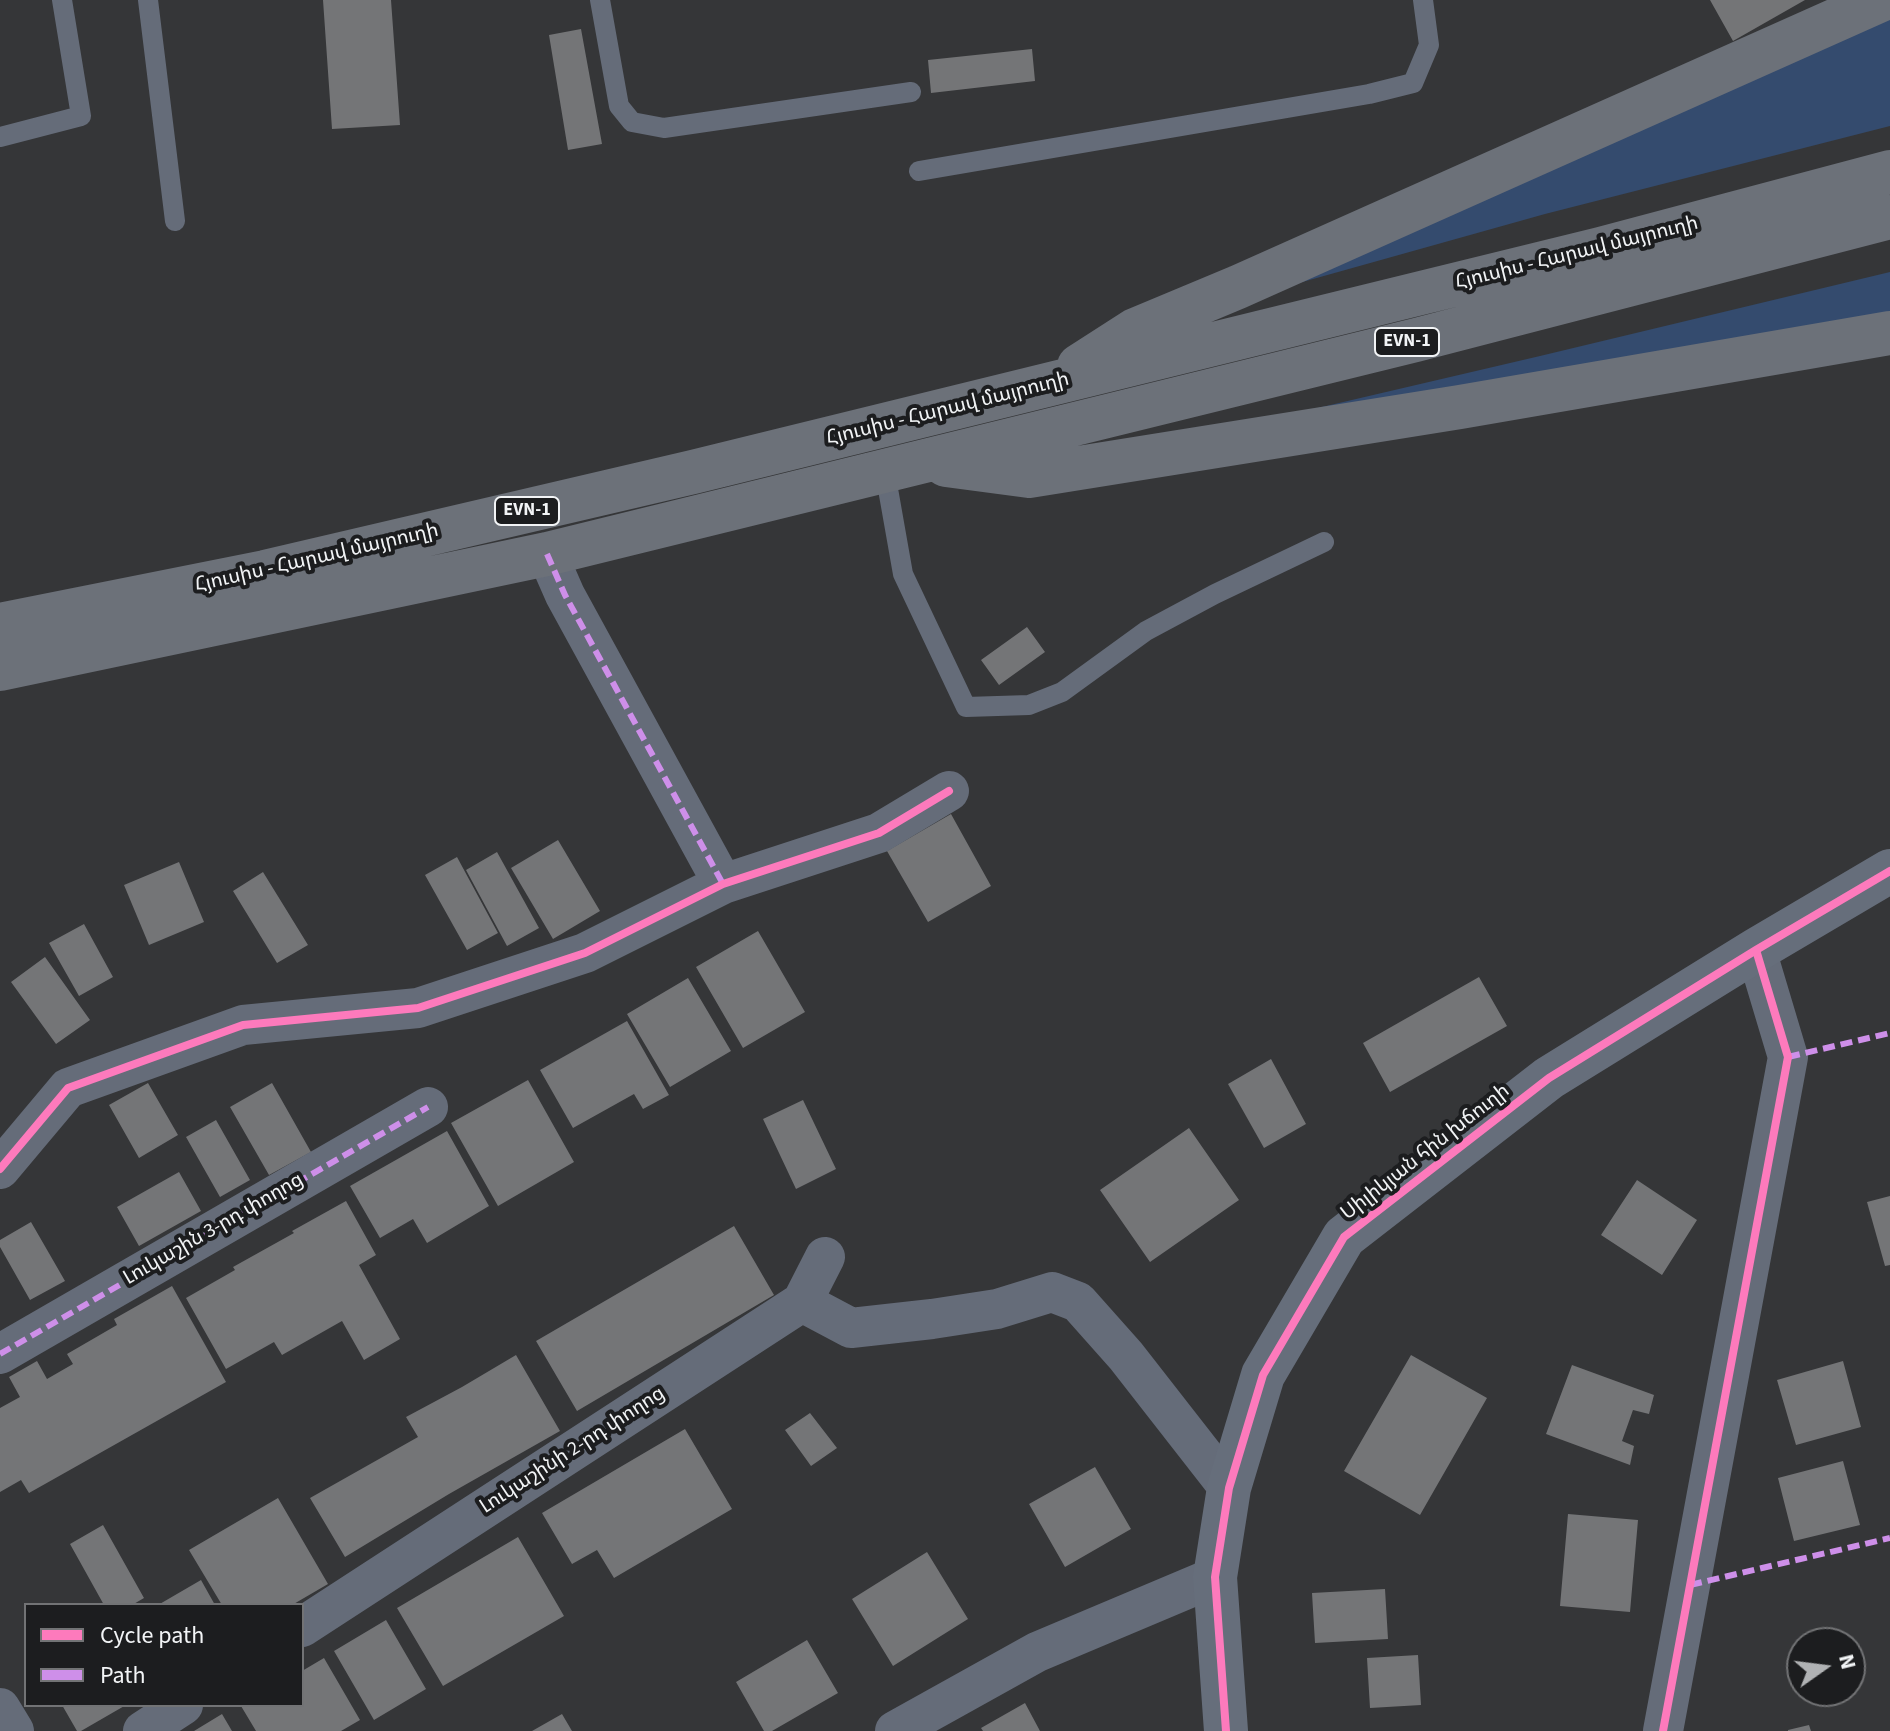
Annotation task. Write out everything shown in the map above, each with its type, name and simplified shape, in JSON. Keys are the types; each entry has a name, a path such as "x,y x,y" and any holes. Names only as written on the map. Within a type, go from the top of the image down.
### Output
{"highway":[{"path":"1051,384 1135,330 1881,0"},
{"name":"Հյուսիս - Հարավ մայրուղի","path":"0,625 265,572 693,472 1600,249 1890,172"},
{"name":"Հյուսիս - Հարավ մայրուղի","path":"0,669 547,554 1416,340 1890,217"},
{"path":"904,467 1029,476 1460,407 1890,333"}],"street":[{"path":"547,554 565,595 723,884"},
{"path":"0,1169 68,1088 243,1025 418,1008 585,953 723,884 879,833 949,791"},
{"name":"Սիլիկյան հին խճուղի","path":"1226,1731 1215,1577 1229,1488 1263,1375 1344,1237 1549,1078 1890,871"},
{"path":"1663,1731 1788,1057 1756,950"},
{"name":"Լուկաշին 3-րդ փողոց","path":"0,1354 428,1107"},
{"name":"Լուկաշինի 2-րդ փողոց","path":"304,1626 802,1302 825,1257"},
{"path":"802,1302 851,1328 997,1309 1052,1292 1078,1302 1126,1356 1229,1488"},
{"path":"895,1731 1037,1652 1215,1577"},
{"path":"143,1731 180,1707"},
{"path":"0,1708 14,1731"}],"lane":[{"path":"0,137 81,116 62,0"},
{"path":"148,0 175,221"},
{"path":"600,0 619,106 632,122 664,128 911,92"},
{"path":"919,171 1369,94 1413,83 1429,45 1423,0"},
{"path":"904,467 903,574 966,707 1029,705 1062,692 1146,631 1324,542"}],"shaded area":[{"path":"1890,17 1890,126 1545,214 1281,288"},
{"path":"1890,272 1890,321 1262,421 1540,356"}],"building":[{"path":"323,0 391,0 400,125 332,129"},
{"path":"1710,0 1805,0 1733,41"},
{"path":"581,29 602,144 568,150 549,35"},
{"path":"1032,49 1035,81 931,93 928,60"},
{"path":"1027,627 1045,652 999,685 981,660"},
{"path":"951,814 991,886 928,922 887,851"},
{"path":"558,840 600,911 553,939 511,868"},
{"path":"497,852 539,928 507,946 466,870"},
{"path":"457,857 498,933 467,950 425,875"},
{"path":"179,862 204,922 149,945 124,885"},
{"path":"263,872 308,945 277,963 233,891"},
{"path":"84,924 113,977 79,996 49,943"},
{"path":"758,931 805,1012 743,1048 696,967"},
{"path":"45,957 90,1020 56,1044 11,982"},
{"path":"1479,977 1507,1026 1390,1092 1363,1043"},
{"path":"688,978 731,1051 670,1087 627,1014"},
{"path":"627,1021 669,1095 643,1109 634,1094 573,1128 540,1070"},
{"path":"1271,1059 1306,1124 1264,1148 1228,1084"},
{"path":"528,1080 574,1162 498,1206 451,1123"},
{"path":"148,1083 178,1135 139,1158 109,1105"},
{"path":"272,1083 311,1152 269,1175 230,1107"},
{"path":"803,1100 836,1169 796,1189 763,1119"},
{"path":"216,1120 250,1180 220,1197 186,1137"},
{"path":"1189,1128 1239,1200 1150,1262 1100,1190"},
{"path":"447,1131 489,1206 427,1243 413,1219 380,1238 350,1186"},
{"path":"179,1172 201,1211 139,1246 117,1207"},
{"path":"1637,1180 1697,1220 1662,1275 1601,1235"},
{"path":"1890,1196 1890,1265 1885,1266 1867,1202"},
{"path":"346,1201 376,1255 359,1265 400,1339 364,1360 342,1321 282,1355 274,1342 226,1369 186,1298"},
{"path":"31,1222 65,1281 30,1300 0,1247 0,1240"},
{"path":"734,1226 774,1295 577,1411 536,1341"},
{"path":"172,1286 226,1382 29,1493 21,1480 0,1492 0,1408 20,1397 9,1377 37,1361 47,1379 73,1364 67,1354 117,1325 114,1319"},
{"path":"516,1355 560,1431 345,1557 310,1498 418,1437 406,1417"},
{"path":"1411,1355 1487,1398 1420,1515 1344,1471"},
{"path":"1843,1361 1861,1427 1796,1445 1777,1380"},
{"path":"1572,1365 1654,1395 1649,1414 1633,1410 1622,1441 1634,1446 1630,1465 1546,1434"},
{"path":"810,1413 837,1448 811,1466 785,1430"},
{"path":"685,1429 732,1509 614,1578 597,1550 572,1564 542,1513"},
{"path":"1843,1461 1860,1525 1794,1541 1778,1478"},
{"path":"1095,1467 1131,1529 1065,1567 1029,1504"},
{"path":"278,1498 328,1584 295,1603 221,1603 189,1550"},
{"path":"1568,1514 1638,1520 1630,1612 1560,1606"},
{"path":"103,1525 144,1598 135,1603 103,1603 70,1544"},
{"path":"518,1537 564,1616 443,1686 397,1608"},
{"path":"927,1552 968,1619 893,1666 852,1599"},
{"path":"201,1580 214,1603 161,1603"},
{"path":"1385,1589 1388,1639 1315,1643 1312,1593"},
{"path":"386,1620 426,1689 374,1720 334,1651"},
{"path":"807,1640 838,1693 772,1731 764,1731 736,1682"},
{"path":"1418,1655 1421,1705 1370,1708 1367,1658"},
{"path":"324,1658 360,1720 341,1731 256,1731 242,1707 304,1707 304,1670"},
{"path":"1025,1703 1040,1731 983,1731 981,1728"},
{"path":"63,1707 123,1707 81,1731 77,1731"},
{"path":"222,1714 232,1731 194,1731"},
{"path":"562,1714 572,1731 532,1731"},
{"path":"1809,1725 1811,1731 1788,1731 1788,1730"}],"marked path":[{"path":"547,554 565,595 723,884"},
{"path":"1788,1057 1890,1033"},
{"path":"0,1354 428,1107"},
{"path":"1690,1585 1890,1538"}],"cycle path":[{"path":"0,1169 68,1088 243,1025 418,1008 585,953 723,884 879,833 949,791"},
{"path":"1226,1731 1215,1577 1229,1488 1263,1375 1344,1237 1549,1078 1890,871"},
{"path":"1663,1731 1788,1057 1756,950"}]}
